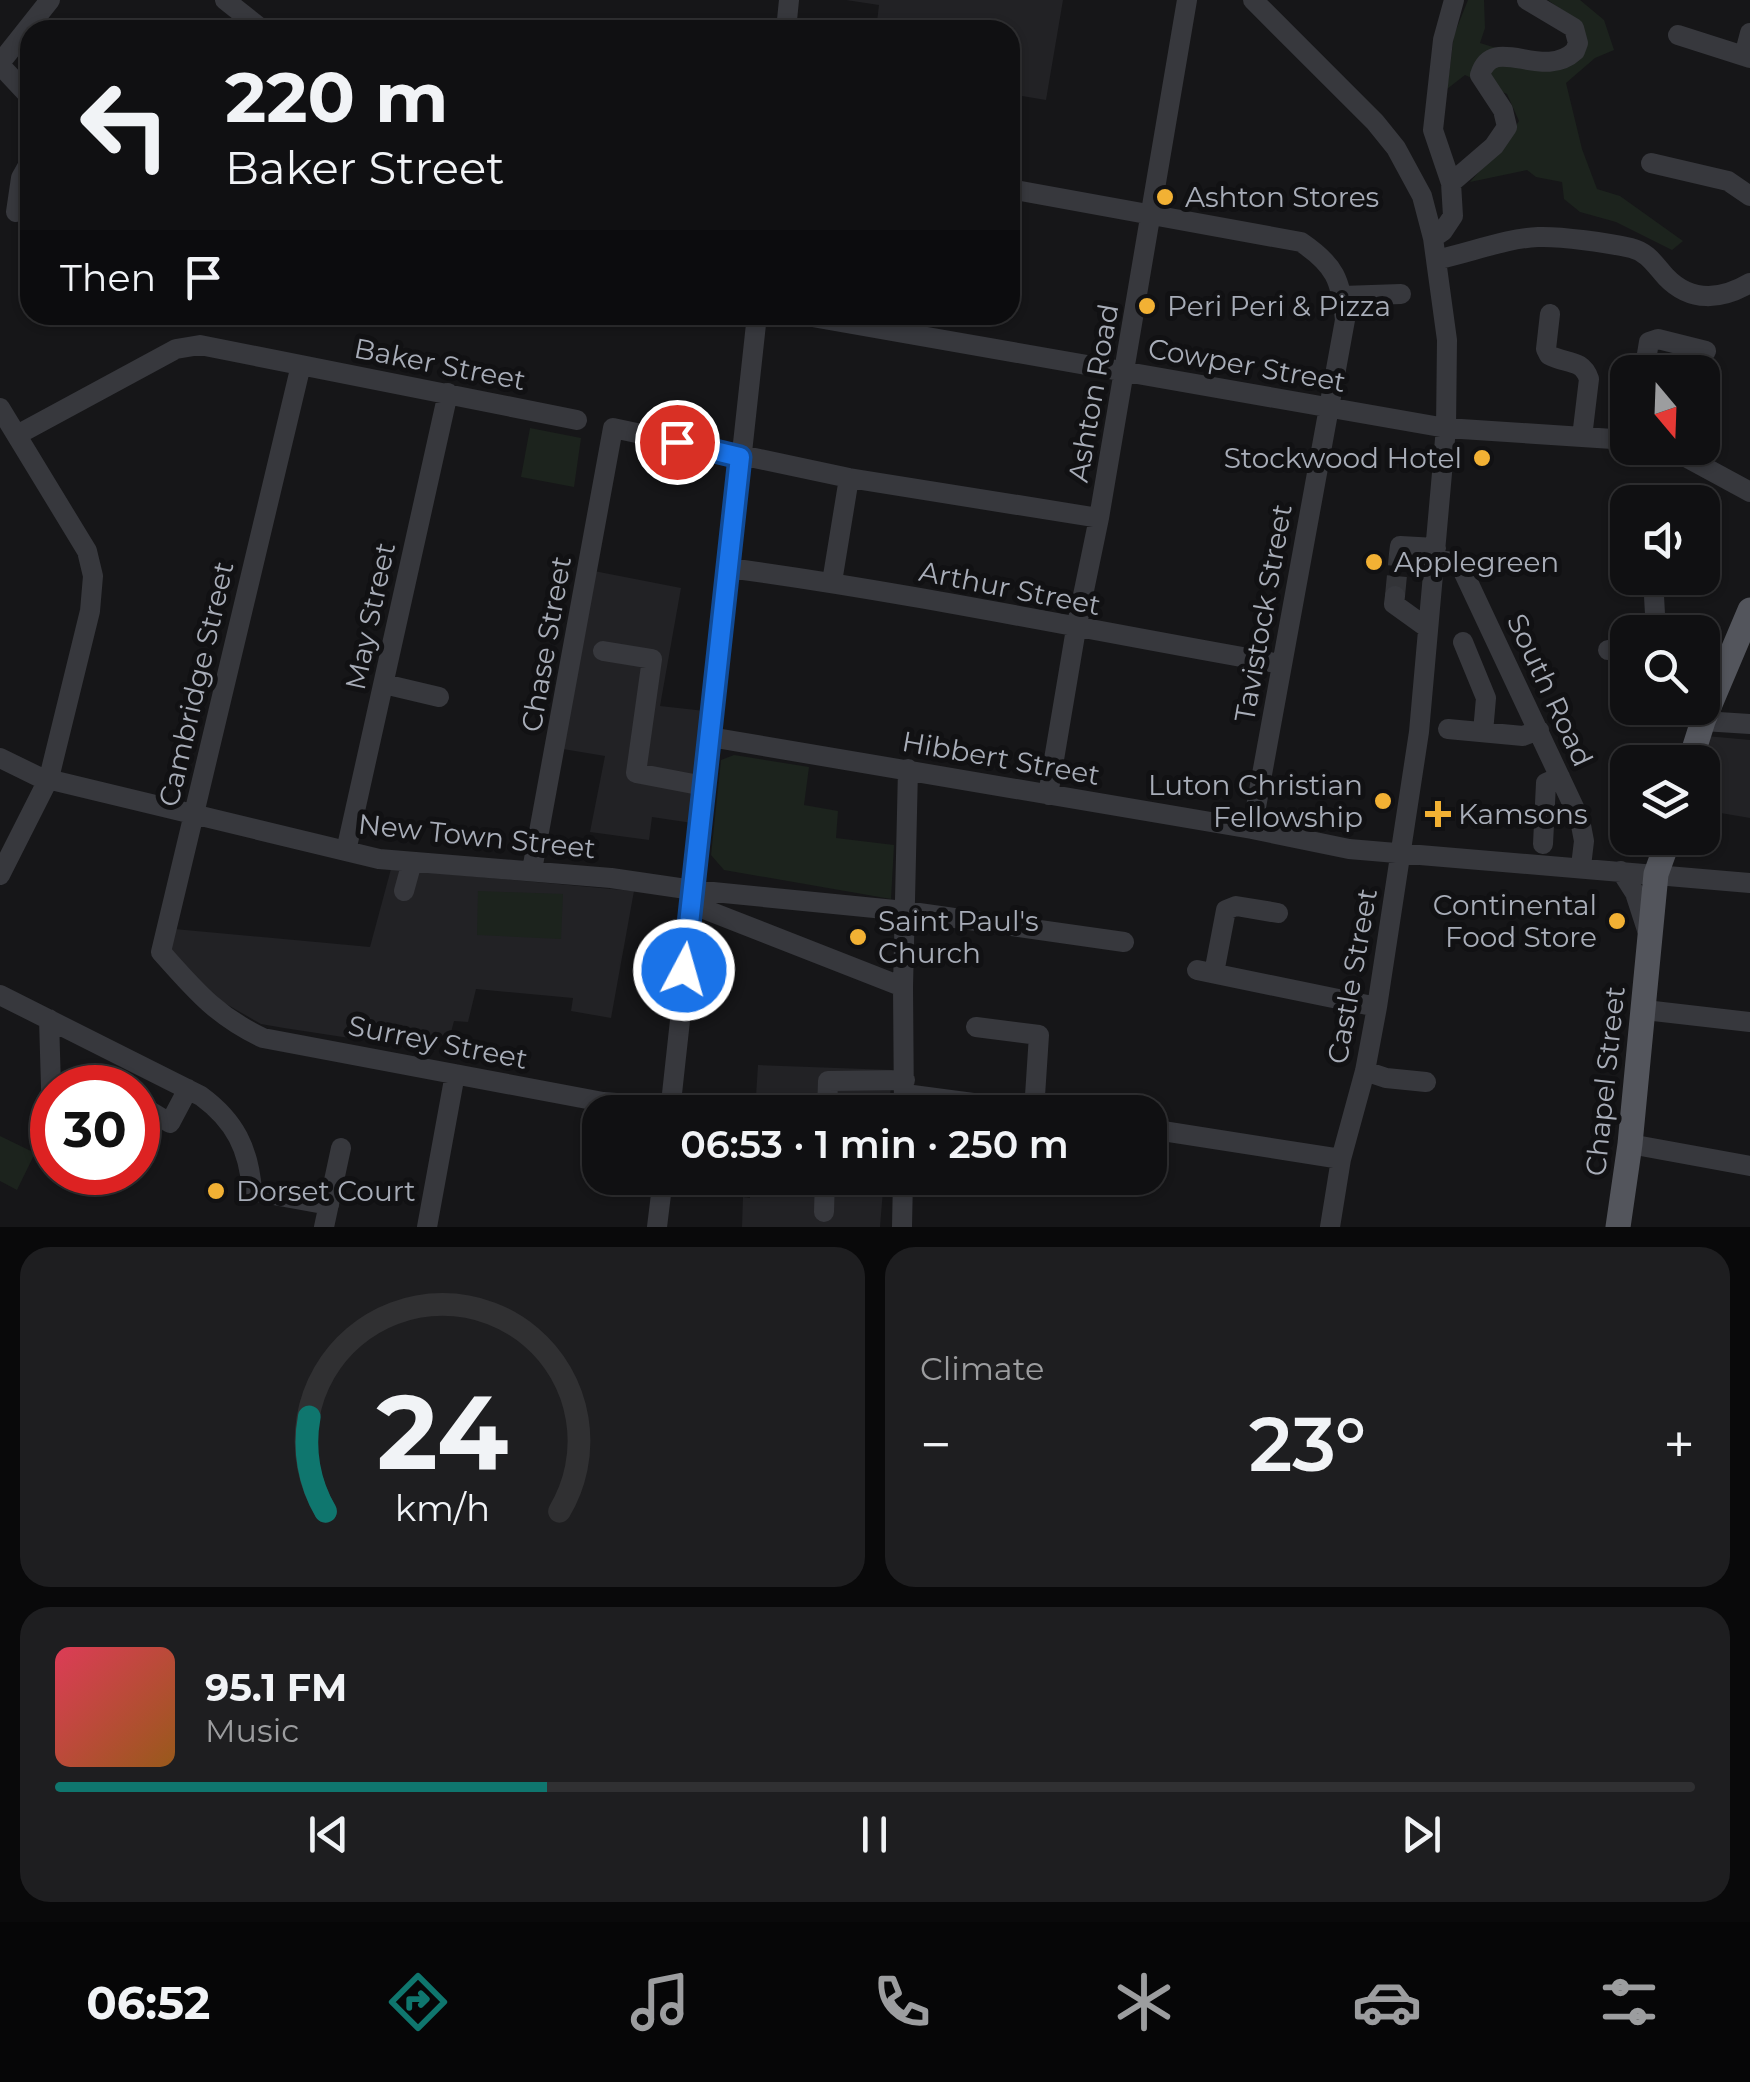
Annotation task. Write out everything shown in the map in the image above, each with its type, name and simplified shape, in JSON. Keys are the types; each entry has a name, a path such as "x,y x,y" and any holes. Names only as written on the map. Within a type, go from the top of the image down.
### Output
{"main road":[{"path":"1720,681 1750,610"},
{"name":"Chapel Street","path":"1618,1227 1630,1144 1656,874 1663,855"}],"street":[{"path":"34,20 50,0"},
{"path":"224,0 250,20"},
{"name":"Ashton Road","path":"1048,795 1187,0"},
{"name":"Castle Street","path":"1253,0 1396,148 1422,196 1438,260 1447,340 1446,428 1418,732 1378,1007 1341,1159 1330,1227"},
{"path":"1433,238 1452,216 1451,184 1432,130 1443,40 1454,0"},
{"path":"1451,184 1494,146 1506,127 1503,110 1480,75 1484,64 1500,56 1552,64 1575,50 1578,43 1574,28 1527,0"},
{"path":"1678,35 1747,57 1750,33"},
{"path":"20,38 0,64 20,86"},
{"path":"1651,163 1728,181 1750,196"},
{"path":"16,212 20,185"},
{"path":"1020,191 1301,242 1324,258 1342,286 1342,296 1401,294"},
{"path":"1438,260 1537,237 1636,249 1654,260 1678,288 1697,296 1713,298 1750,283"},
{"name":"Tavistock Street","path":"1252,828 1345,320 1342,296"},
{"path":"1550,314 1546,349 1555,358 1578,362 1589,379 1582,437"},
{"path":"672,1095 755,325"},
{"name":"Cowper Street","path":"859,325 1446,428 1610,439"},
{"path":"1647,355 1649,342 1658,339 1706,351"},
{"name":"Baker Street","path":"16,435 176,349 200,345 577,420"},
{"name":"Cambridge Street","path":"205,1002 160,952 301,365"},
{"name":"May Street","path":"346,850 448,393"},
{"path":"0,408 87,550 93,576 90,611 49,778 0,875"},
{"name":"Chase Street","path":"532,870 613,428 740,457"},
{"path":"740,457 1099,518"},
{"path":"1701,465 1750,492"},
{"path":"832,582 849,478"},
{"path":"1399,554 1400,546 1435,554"},
{"name":"South Road","path":"1435,554 1462,568 1539,730 1580,820 1584,841 1581,866"},
{"name":"Arthur Street","path":"729,568 832,582 1281,664"},
{"path":"1395,596 1394,604 1426,627"},
{"path":"1463,642 1486,698 1483,732"},
{"path":"603,651 652,659 636,773 704,786"},
{"path":"1720,657 1730,658"},
{"path":"384,684 439,698"},
{"path":"1720,722 1750,724"},
{"path":"1448,729 1523,736 1539,730"},
{"name":"Castle Street","path":"1418,732 1419,781 1413,834 1426,856"},
{"name":"Hibbert Street","path":"710,736 1252,828 1348,849 1750,882"},
{"name":"New Town Street","path":"0,758 39,777 412,862 532,870 692,897 905,911 1124,942"},
{"path":"905,1095 908,768"},
{"path":"1543,844 1546,784 1560,777"},
{"path":"404,891 412,862"},
{"name":"Chapel Street","path":"1621,870 1641,906 1650,942"},
{"path":"692,897 903,988"},
{"path":"1278,913 1236,906 1226,910 1206,972 1378,1007"},
{"path":"0,995 188,1089 220,1109 234,1125 248,1156 252,1191 329,1206"},
{"name":"Surrey Street","path":"205,1002 231,1023 263,1038 582,1098"},
{"path":"1644,1010 1750,1022"},
{"path":"49,1019 50,1065"},
{"path":"976,1027 1039,1034 1035,1095"},
{"path":"1365,1071 1386,1078 1426,1082"},
{"path":"427,1227 455,1074"},
{"path":"828,1095 828,1081 900,1095"},
{"path":"160,1117 170,1123 188,1089"},
{"path":"1167,1132 1341,1159"},
{"path":"1630,1144 1750,1166"},
{"path":"324,1227 341,1148"},
{"path":"656,1227 660,1195"},
{"path":"824,1195 824,1212"},
{"path":"902,1227 903,1195"}],"shaded area":[{"path":"846,0 1063,0 1046,100 1020,96 1020,20 877,20 879,5"},
{"path":"1468,0 1484,0 1485,28 1480,43 1535,60 1577,46 1579,23 1548,0 1580,0 1604,20 1614,50 1595,58 1566,83 1582,149 1597,189 1620,196 1683,241 1672,250 1616,222 1580,212 1564,199 1562,182 1536,177 1527,170 1470,182 1519,121 1507,94 1465,75 1447,89 1454,35"},
{"path":"530,428 581,438 574,487 521,477"},
{"path":"594,571 681,588 660,706 705,711 692,823 652,817 649,840 590,832 605,756 563,749"},
{"path":"1706,736 1750,740 1750,818 1720,813 1720,745 1705,745"},
{"path":"734,755 809,767 804,805 838,811 836,838 894,845 891,899 724,870 711,855 721,760"},
{"path":"391,869 634,891 611,1018 571,1011 573,998 476,989 468,1022 454,1021 449,1040 438,1040 435,1051 284,1028 261,1024 214,997 169,949 174,929 370,947"},
{"path":"478,891 563,894 561,939 477,935"},
{"path":"758,1065 892,1070 890,1095 756,1095"},
{"path":"0,1136 30,1151 30,1163 17,1190 0,1181"},
{"path":"883,1195 880,1227 742,1227 743,1197"}],"tunnel":[{"path":"1395,596 1399,554"}],"place":[{"name":"Ashton Stores","path":"1165,197"},
{"name":"Peri Peri & Pizza","path":"1147,306"},
{"name":"Stockwood Hotel","path":"1482,458"},
{"name":"Applegreen","path":"1374,562"},
{"name":"Luton Christian Fellowship","path":"1383,801"},
{"name":"Kamsons","path":"1438,814"},
{"name":"Continental Food Store","path":"1617,921"},
{"name":"Saint Paul's Church","path":"858,937"},
{"name":"Dorset Court","path":"216,1191"}],"route":[{"path":"677,442 740,457 684,970"}]}
